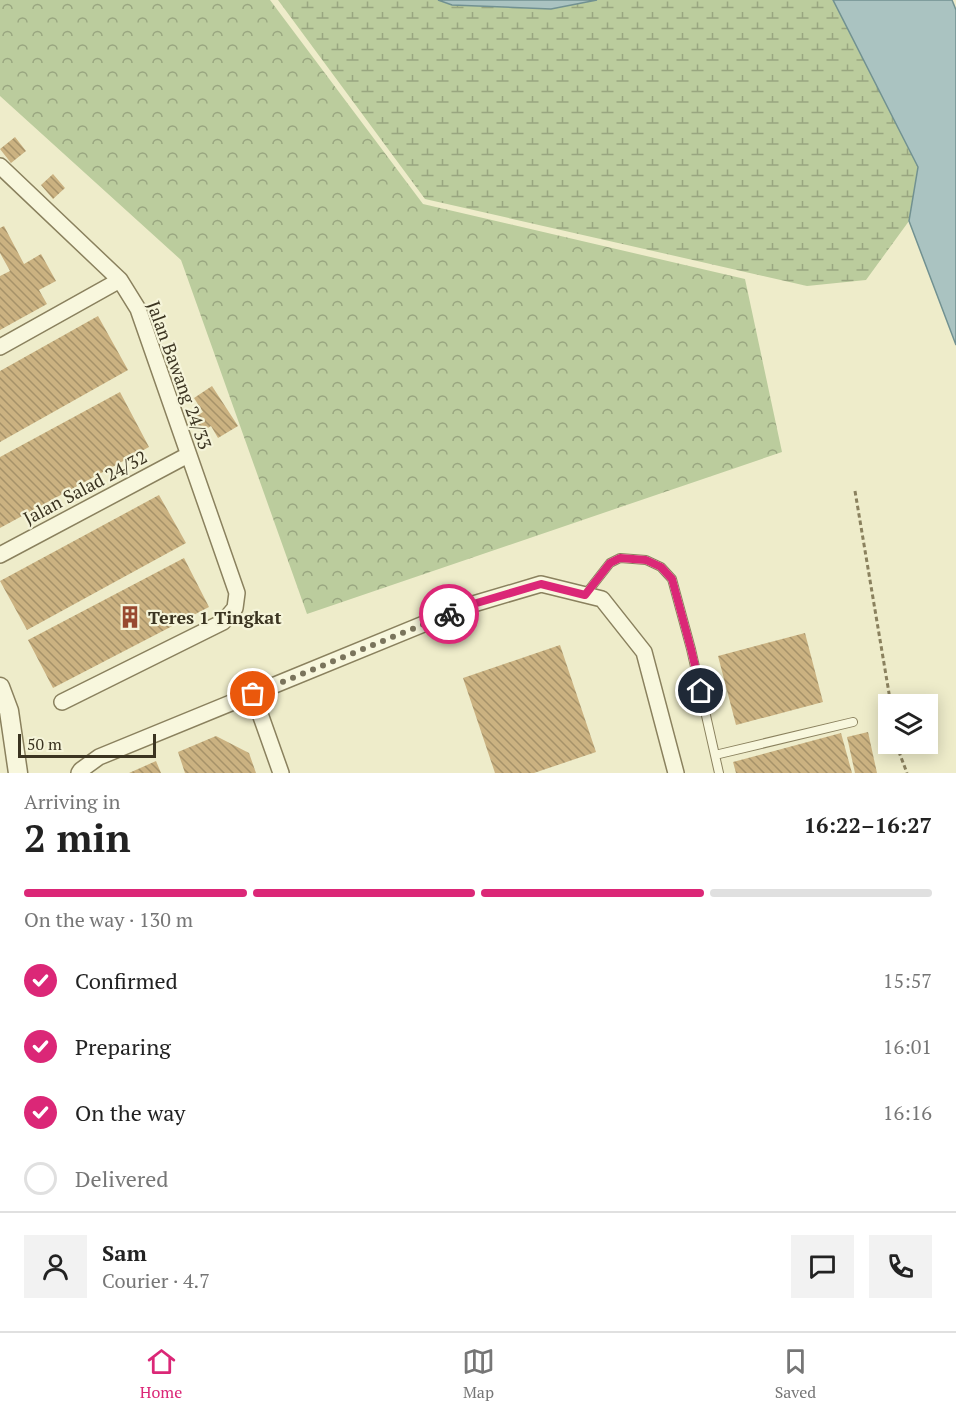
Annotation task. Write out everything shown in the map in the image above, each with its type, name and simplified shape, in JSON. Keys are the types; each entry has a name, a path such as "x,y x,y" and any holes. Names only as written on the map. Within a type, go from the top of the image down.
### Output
{"street":[{"name":"Jalan Bawang 24/33","path":"0,166 120,280 138,309 237,593 235,608 223,622 62,702"},
{"path":"0,347 120,280"},
{"name":"Jalan Salad 24/32","path":"0,555 188,454"},
{"path":"79,773 99,757 470,605 541,584 602,599 644,652 675,773"},
{"path":"0,687 9,711 18,773"},
{"path":"253,694 281,773"}],"lane":[{"path":"585,595 610,563 620,558 646,560 661,567 672,579 691,649 719,773"},
{"path":"715,755 853,722"}],"path":[{"path":"855,491 889,694"},
{"path":"900,754 907,773"}],"green space":[{"path":"0,0 270,0 423,204 745,279 782,452 307,614 181,260 0,96"},
{"path":"278,0 438,0 452,5 551,9 597,0 833,0 918,167 909,221 866,280 807,286 425,199"}],"water":[{"path":"438,0 597,0 551,9 452,5"},
{"path":"833,0 952,0 956,10 956,345 909,221 918,167"}],"building":[{"path":"15,137 26,151 11,163 0,149"},
{"path":"53,174 65,188 53,199 41,185"},
{"path":"4,226 24,264 41,254 56,281 39,290 47,304 0,330 0,276 10,271 0,253 0,228"},
{"path":"98,316 128,370 0,442 0,371"},
{"path":"212,386 238,426 218,438 211,426 201,432 193,418 203,412 194,398"},
{"path":"120,392 149,447 0,528 0,457"},
{"path":"159,495 186,543 27,630 0,581"},
{"path":"184,558 209,607 53,688 28,640"},
{"path":"805,633 823,702 736,725 718,656"},
{"path":"560,645 596,752 534,773 495,773 463,678"},
{"path":"868,732 877,773 855,773 847,737"},
{"path":"841,733 852,773 736,773 733,762"},
{"path":"216,736 249,753 256,773 185,773 178,752"},
{"path":"156,761 161,773 129,773"}],"way so far":[{"path":"253,694 449,614"}],"place":[{"name":"Teres 1 Tingkat","path":"130,617"}],"route":[{"path":"449,614 470,605 541,584 585,595 610,563 620,558 646,560 661,567 672,579 701,691"}]}
